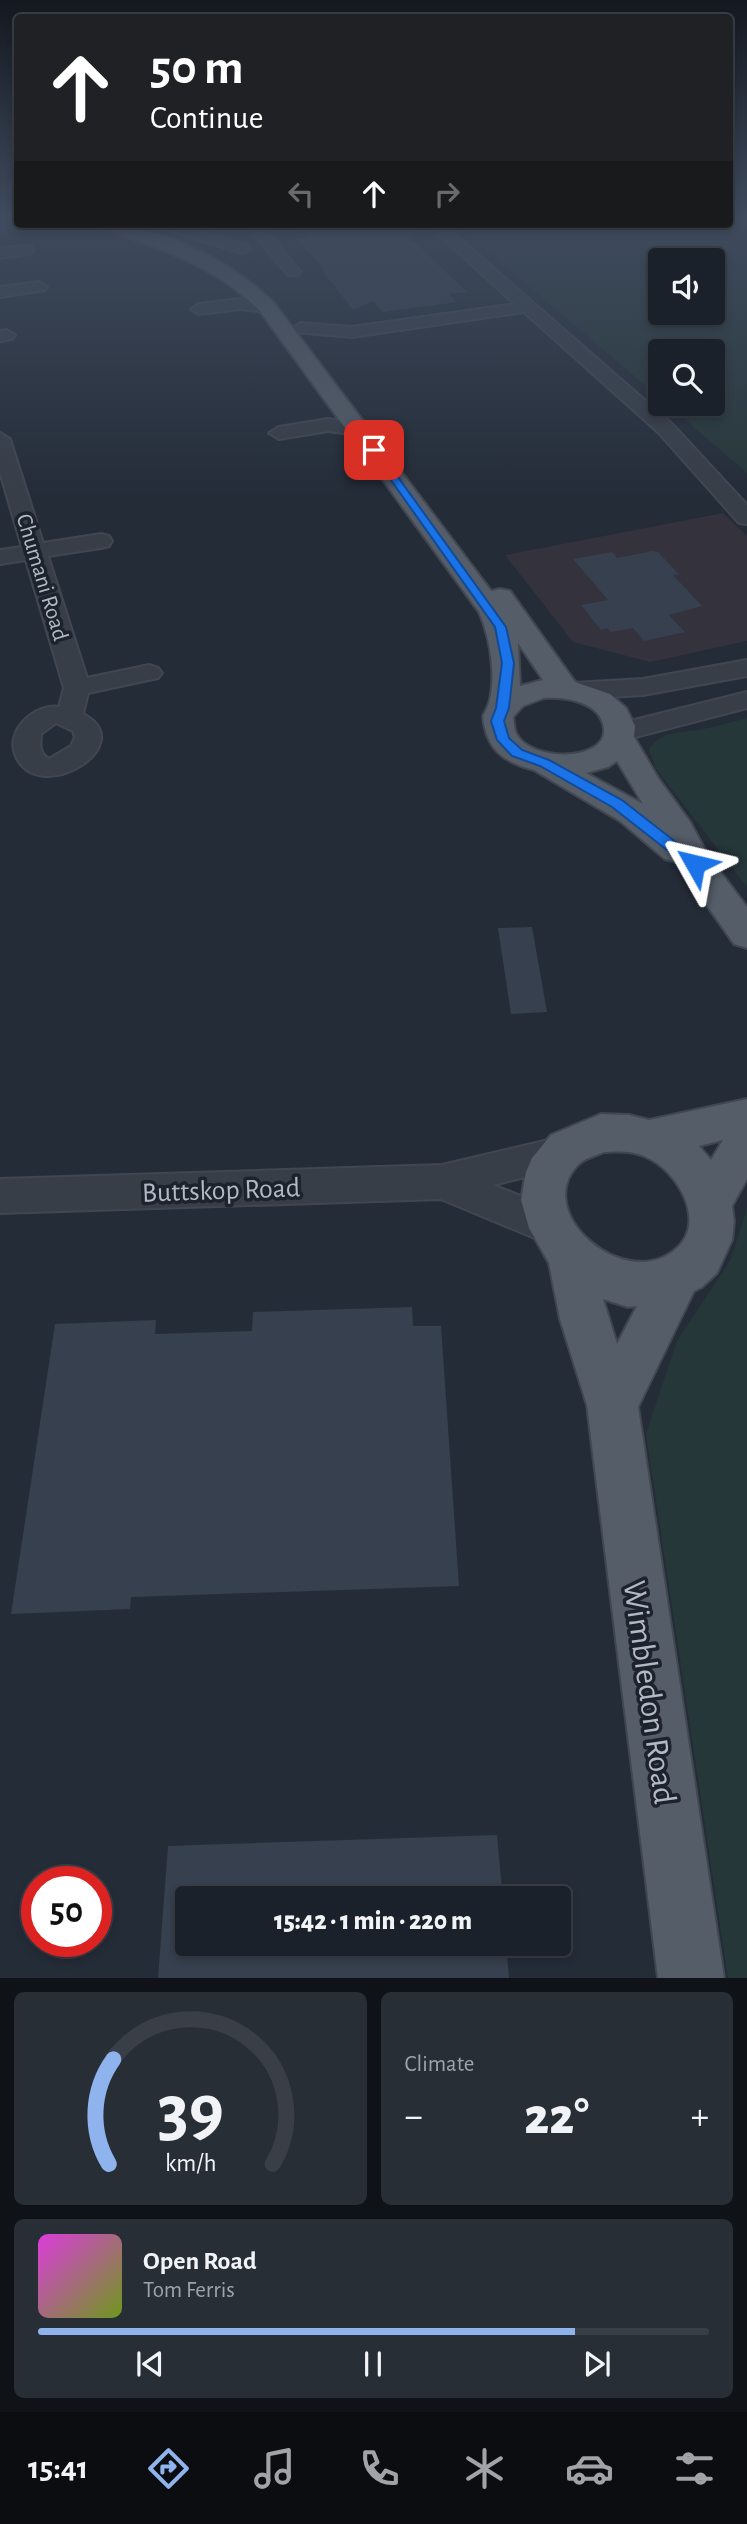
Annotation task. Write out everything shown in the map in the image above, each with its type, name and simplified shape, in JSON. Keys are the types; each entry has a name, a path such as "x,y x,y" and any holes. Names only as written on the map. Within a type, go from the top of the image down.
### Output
{"main road":[{"path":"261,312 336,417 359,429 492,611 501,627 508,663 503,708 497,721 503,740 517,753 545,763 632,813 695,864"},
{"path":"286,312 308,338 570,690"},
{"path":"503,708 525,693 549,688 591,696 610,709 618,721 620,735 678,830 695,864 747,934"},
{"path":"545,763 565,766 593,761 613,749 620,735"},
{"path":"650,1139 747,1116"},
{"path":"601,1133 626,1133 650,1139 673,1150 691,1167 710,1202 711,1227 704,1250 697,1260 677,1276 651,1284 623,1283 595,1274 560,1241 543,1192 549,1170 561,1153 579,1140 601,1133"},
{"path":"710,1202 747,1145"},
{"name":"Wimbledon Road","path":"560,1241 612,1405 691,1978"},
{"path":"612,1405 677,1276"}],"street":[{"path":"308,338 491,312"},
{"path":"534,312 666,429 743,510"},
{"path":"308,338 352,332"},
{"path":"279,433 336,417"},
{"path":"666,429 738,479"},
{"name":"Chumani Road","path":"0,439 6,475 35,551 78,688"},
{"path":"0,557 102,541"},
{"path":"570,690 643,687 747,668"},
{"path":"69,716 78,688 149,673"},
{"path":"620,735 747,700"},
{"name":"Buttskop Road","path":"0,1196 442,1182 561,1153"},
{"name":"Buttskop Road","path":"442,1182 560,1241"}],"shaded area":[{"path":"560,312 648,312 648,325 725,325 725,312 747,312 747,473 681,416 725,416 725,339 648,339 648,388"},
{"path":"723,513 747,536 747,641 650,662 573,642 505,555"},
{"path":"747,718 747,887 656,769 649,749 659,739 671,734"},
{"path":"747,1209 747,1978 728,1978 646,1434 677,1341 730,1261"}],"building":[{"path":"612,552 617,558 658,552 679,574 673,575 702,606 669,615 685,632 644,641 633,628 611,632 607,628 601,630 581,605 608,600 573,559"},
{"path":"532,927 547,1012 511,1014 498,928"},
{"path":"412,1307 413,1326 441,1326 459,1586 131,1597 130,1609 11,1614 55,1324 156,1320 155,1334 252,1331 253,1312"},
{"path":"497,1835 502,1886 175,1886 175,1956 507,1956 509,1978 158,1978 168,1846"}],"route":[{"path":"374,450 501,627 508,663 503,708 497,721 503,740 517,753 545,763 632,813 695,864"}]}
